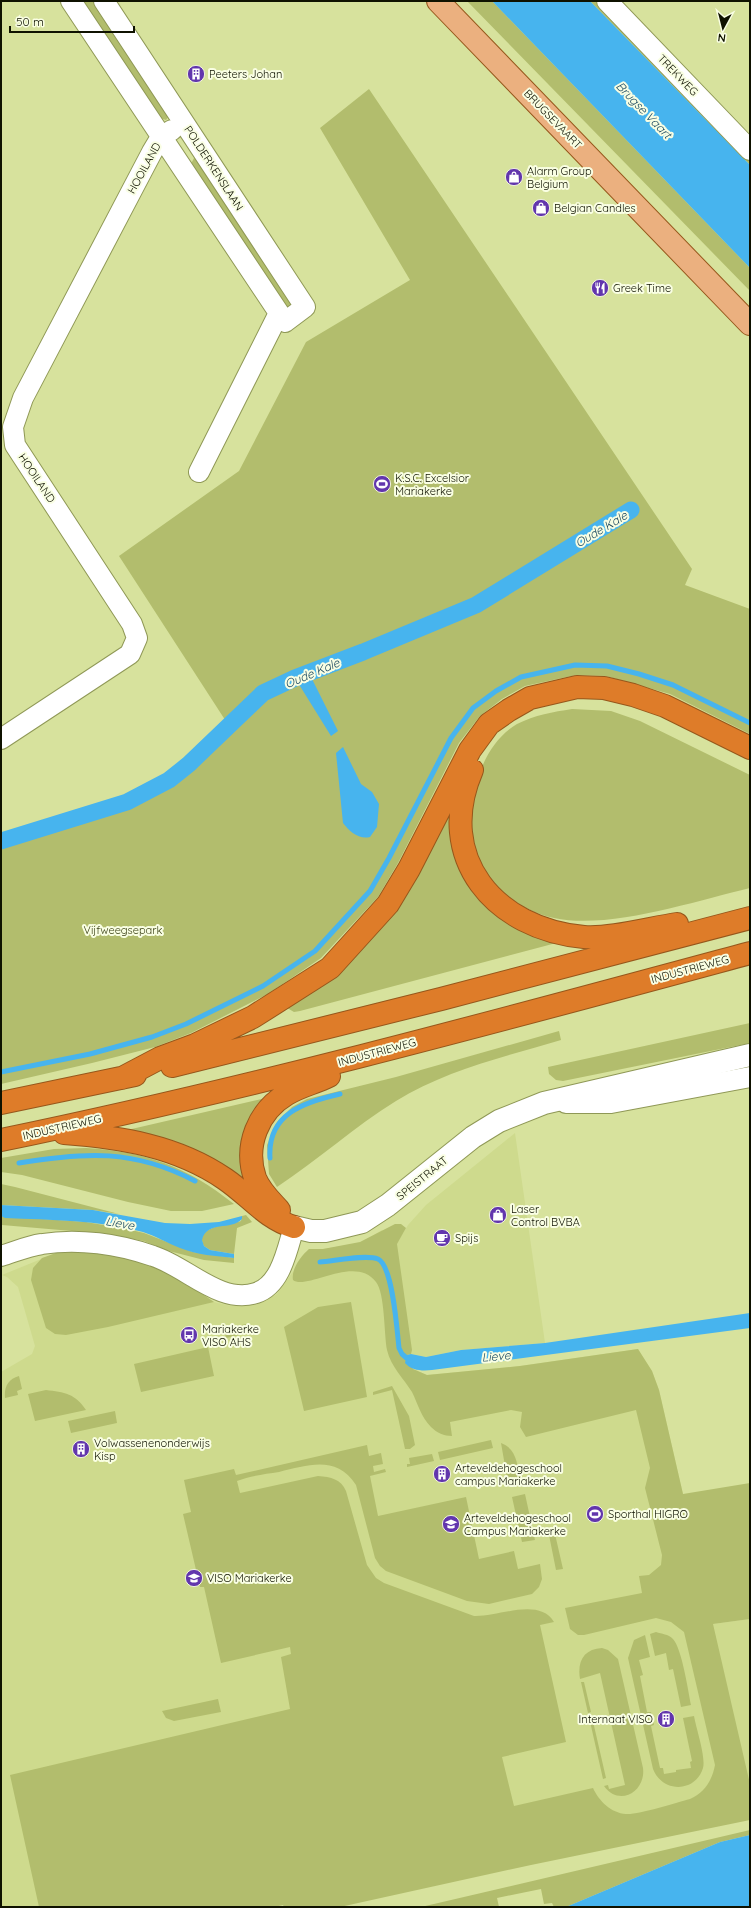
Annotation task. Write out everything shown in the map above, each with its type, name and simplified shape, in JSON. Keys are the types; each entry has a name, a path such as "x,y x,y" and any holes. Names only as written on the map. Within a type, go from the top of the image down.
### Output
{"highway":[{"path":"122,1078 160,1058 196,1045 253,1017 330,968 388,904 409,869 470,750 489,724 530,698 577,687 604,688 633,695 665,706 750,748"},
{"path":"714,927 677,924 626,933 584,937 533,925 505,910 482,889 469,865 466,858 460,829 463,793 480,756 497,732 534,708 578,698 603,699 661,716 750,760"},
{"path":"1,1103 122,1078 278,1040 750,918"},
{"name":"INDUSTRIEWEG","path":"1,1140 235,1087 378,1052 750,953"},
{"path":"294,1227 268,1198 255,1179 251,1159 251,1143 256,1130 273,1104 286,1094 322,1080 378,1052"},
{"path":"42,1131 123,1138 179,1155 225,1179 280,1222 294,1227"}],"main road":[{"name":"BRUGSEVAART","path":"438,1 750,324"}],"street":[{"path":"71,1 279,313 199,472"},
{"name":"POLDERKENSLAAN","path":"104,1 305,307 286,322 279,313"},
{"name":"TREKWEG","path":"607,1 750,150"},
{"name":"HOOILAND","path":"1,740 130,654 137,638 132,624 15,445 13,427 23,398 152,152 162,137 184,123"},
{"name":"SPEISTRAAT","path":"294,1227 311,1231 325,1231 362,1222 388,1205 473,1137 499,1121 544,1103 750,1055"},
{"name":"SPEISTRAAT","path":"544,1103 611,1103 750,1077"},
{"path":"1,1256 41,1244 65,1241 125,1248 154,1256 176,1266 218,1291 244,1295 257,1293 269,1286 276,1277 294,1227"}],"shaded area":[{"name":"VISO Mariakerke","path":"515,1133 545,1343 461,1350 426,1357 411,1354 413,1369 427,1375 520,1366 638,1349 652,1371 659,1390 713,1624 750,1619 750,1804 274,1907 1,1907 1,1372 32,1354 35,1346 18,1287 7,1277 2,1275 56,1253 164,1268 214,1302 231,1306 256,1305 277,1294 309,1249 323,1249 360,1243 382,1230 397,1243 408,1225 426,1205"}],"green space":[{"path":"83,1 94,1 170,115 166,120 160,118"},
{"path":"467,1 492,1 750,268 750,291"},
{"path":"590,1 598,1 750,158 750,165"},
{"name":"Vijfweegsepark","path":"369,89 692,569 685,585 750,609 750,734 670,694 606,676 576,675 525,686 502,699 480,716 459,743 398,863 378,897 321,958 268,994 191,1033 155,1047 1,1084 1,841 127,802 169,780 229,726 119,556 239,471 306,342 410,280 320,128"},
{"path":"200,157 294,300 291,306 286,306 191,164 194,158"},
{"path":"572,709 611,711 640,721 750,775 750,888 626,917 576,921 554,918 536,912 520,904 505,893 492,880 475,849 471,830 470,808 482,767 490,750 509,729 537,716"},
{"path":"453,795 457,859 468,884 498,916 519,929 560,942 300,1011 294,1012 282,1005 321,978"},
{"path":"750,1023 750,1043 563,1081 556,1080 549,1074 548,1067"},
{"path":"559,1031 561,1040 476,1065 415,1090 381,1111 277,1187 269,1174 267,1145 277,1122 292,1107 307,1099 396,1077"},
{"path":"266,1098 244,1176 241,1177 123,1131"},
{"path":"86,1148 128,1153 165,1163 199,1180 234,1204 202,1211 171,1211 128,1202 22,1175 1,1172 1,1158 54,1149"},
{"path":"1,1184 119,1214 93,1210 1,1205"},
{"path":"246,1215 252,1222 237,1228 234,1254 210,1250 204,1246 202,1239 203,1234 208,1230 221,1225 241,1221 242,1216"},
{"path":"1,1216 86,1222 127,1229 144,1233 193,1252 234,1258 234,1263 204,1260 165,1250 144,1241 107,1234 2,1225"},
{"path":"395,1224 401,1224 406,1228 397,1244 412,1350 411,1354 407,1355 413,1369 427,1375 520,1366 638,1349 652,1371 659,1390 683,1494 750,1483 750,1619 713,1624 750,1784 750,1820 531,1865 340,1907 284,1907 283,1905 274,1907 39,1907 10,1775 290,1709 281,1657 291,1654 290,1647 221,1663 204,1587 200,1587 183,1514 191,1512 184,1480 234,1469 236,1475 367,1445 369,1456 381,1453 383,1464 373,1466 374,1472 385,1469 386,1472 370,1476 378,1516 466,1497 479,1559 514,1551 518,1569 540,1564 542,1579 539,1587 532,1594 489,1604 467,1601 386,1571 380,1566 375,1558 356,1485 340,1469 331,1466 311,1465 252,1476 237,1481 240,1493 318,1476 335,1479 344,1487 346,1491 367,1565 376,1578 384,1583 474,1616 484,1616 528,1609 539,1611 547,1615 554,1622 540,1625 566,1742 502,1757 514,1806 593,1788 606,1806 621,1813 632,1814 690,1799 707,1786 715,1765 684,1632 671,1622 656,1618 584,1635 578,1635 570,1629 565,1608 642,1593 639,1576 649,1575 661,1565 662,1555 645,1488 650,1468 636,1410 526,1437 520,1427 522,1412 511,1410 450,1422 452,1436 441,1434 433,1429 425,1419 412,1392 391,1362 387,1350 381,1295 376,1282 367,1274 356,1271 344,1272 308,1281 299,1282 293,1280 295,1267 309,1249 323,1249 360,1242"},
{"path":"90,1251 117,1254 164,1268 214,1302 108,1327 66,1335 55,1334 46,1328 31,1280 33,1268 42,1258 56,1253"},
{"path":"351,1302 367,1397 304,1411 284,1327 318,1307"},
{"path":"246,1324 252,1325 256,1331 226,1338 224,1329"},
{"path":"208,1347 214,1376 141,1392 134,1364"},
{"path":"19,1376 22,1389 17,1391 18,1395 5,1398 5,1390 9,1381"},
{"path":"392,1386 409,1416 415,1445 410,1449 405,1449 392,1390 373,1395 373,1392"},
{"path":"46,1390 74,1397 86,1410 35,1421 28,1394"},
{"path":"115,1411 117,1423 71,1433 68,1421"},
{"path":"491,1440 493,1448 440,1460 438,1452"},
{"path":"501,1443 510,1449 516,1458 521,1480 508,1483"},
{"path":"432,1454 434,1461 407,1467 407,1464 410,1464 409,1458"},
{"path":"525,1494 535,1540 522,1542 512,1497"},
{"path":"555,1534 563,1569 556,1570 549,1535"},
{"path":"656,1632 669,1636 676,1644 684,1670 691,1705 681,1707 673,1669 669,1670 666,1653 655,1656 650,1634"},
{"path":"645,1635 650,1657 639,1660 643,1675 640,1676 647,1712 651,1712 654,1725 651,1726 660,1768 663,1768 664,1774 676,1772 676,1770 691,1768 690,1762 692,1761 683,1718 694,1716 704,1763 699,1776 694,1782 687,1785 679,1787 664,1783 653,1769 628,1658 634,1640"},
{"path":"602,1648 608,1650 618,1659 643,1768 643,1777 636,1790 624,1796 610,1792 604,1786 608,1785 609,1789 625,1785 600,1673 580,1679 579,1673 583,1657 591,1651"},
{"path":"581,1682 584,1682 591,1712 588,1713"},
{"path":"218,1699 221,1712 174,1721 166,1718 162,1711"},
{"path":"589,1717 592,1717 606,1778 603,1779"},
{"path":"750,1830 750,1835 720,1842 566,1907 554,1907 552,1903 544,1904 541,1889 497,1898 499,1907 421,1907"}],"water":[{"name":"Brugse Vaart","path":"492,1 590,1 750,165 750,268"},
{"path":"309,673 338,731 331,736 295,678"},
{"path":"343,747 361,784 372,792 379,804 377,827 370,837 366,838 358,836 351,832 343,823 336,753"},
{"path":"1,1205 93,1210 165,1223 190,1224 219,1222 242,1216 242,1219 232,1225 209,1230 202,1240 204,1246 210,1250 234,1254 234,1258 193,1252 143,1232 109,1225 74,1221 5,1218 1,1216"},
{"path":"750,1313 750,1328 432,1370 414,1369 405,1363 407,1355 411,1354 426,1357 461,1350 545,1343"},
{"path":"750,1835 750,1907 566,1907 720,1842"}],"waterway":[{"name":"Oude Kale","path":"1,841 127,802 169,780 189,764 263,693 295,678 363,652 476,605 631,510"},
{"path":"1,1072 90,1054 152,1037 186,1024 263,986 315,951 370,891 389,858 451,738 473,708 496,691 521,677 575,665 607,666 673,685 750,723"},
{"path":"270,1158 271,1143 275,1131 281,1121 290,1112 313,1101 340,1094"},
{"path":"19,1163 43,1159 88,1155 130,1158 151,1163 195,1181"},
{"name":"Lieve","path":"320,1262 366,1257 378,1259 383,1264 391,1286 399,1348 402,1354 410,1361"}],"place":[{"name":"Peeters Johan","path":"196,74"},
{"name":"Alarm Group Belgium","path":"514,177"},
{"name":"Belgian Candles","path":"541,208"},
{"name":"Greek Time","path":"600,288"},
{"name":"K.S.C. Excelsior Mariakerke","path":"382,484"},
{"name":"Laser Control BVBA","path":"498,1215"},
{"name":"Spijs","path":"442,1238"},
{"name":"Mariakerke VISO AHS","path":"189,1335"},
{"name":"Volwassenenonderwijs Kisp","path":"81,1449"},
{"name":"Arteveldehogeschool campus Mariakerke","path":"442,1474"},
{"name":"Sporthal HIGRO","path":"595,1514"},
{"name":"Arteveldehogeschool Campus Mariakerke","path":"451,1524"},
{"name":"VISO Mariakerke","path":"194,1578"},
{"name":"Internaat VISO","path":"666,1719"}]}
